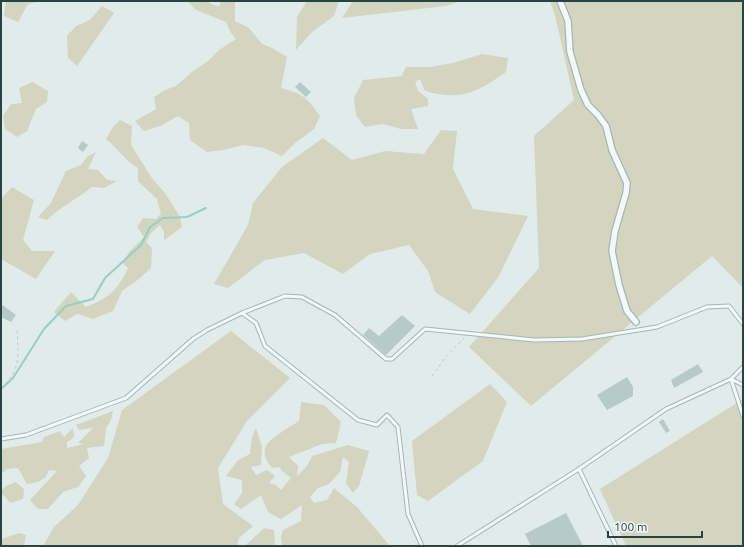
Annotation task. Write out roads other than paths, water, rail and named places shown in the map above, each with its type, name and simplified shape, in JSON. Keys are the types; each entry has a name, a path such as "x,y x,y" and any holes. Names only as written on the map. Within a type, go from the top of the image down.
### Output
{"street":[{"path":"560,1 568,21 570,52 581,90 588,105 606,126 612,150 627,183 626,193 615,231 612,251 619,285 627,311 636,322"}],"lane":[{"path":"1,439 26,435 126,398 193,339 207,330 242,313 285,296 302,297 335,315 386,359 392,359 425,330 534,340 582,339 657,327 707,307 729,306 743,324"},
{"path":"242,313 256,323 265,346 358,420 377,425 387,416 398,427 408,514 422,546"},
{"path":"458,546 579,469 666,409 731,379 743,367"},
{"path":"731,379 743,385"},
{"path":"731,379 743,416"},
{"path":"579,469 616,546"}],"waterway":[{"path":"1,389 13,378 44,329 66,306 93,299 105,278 141,245 150,227 163,218 187,217 206,208"}]}
